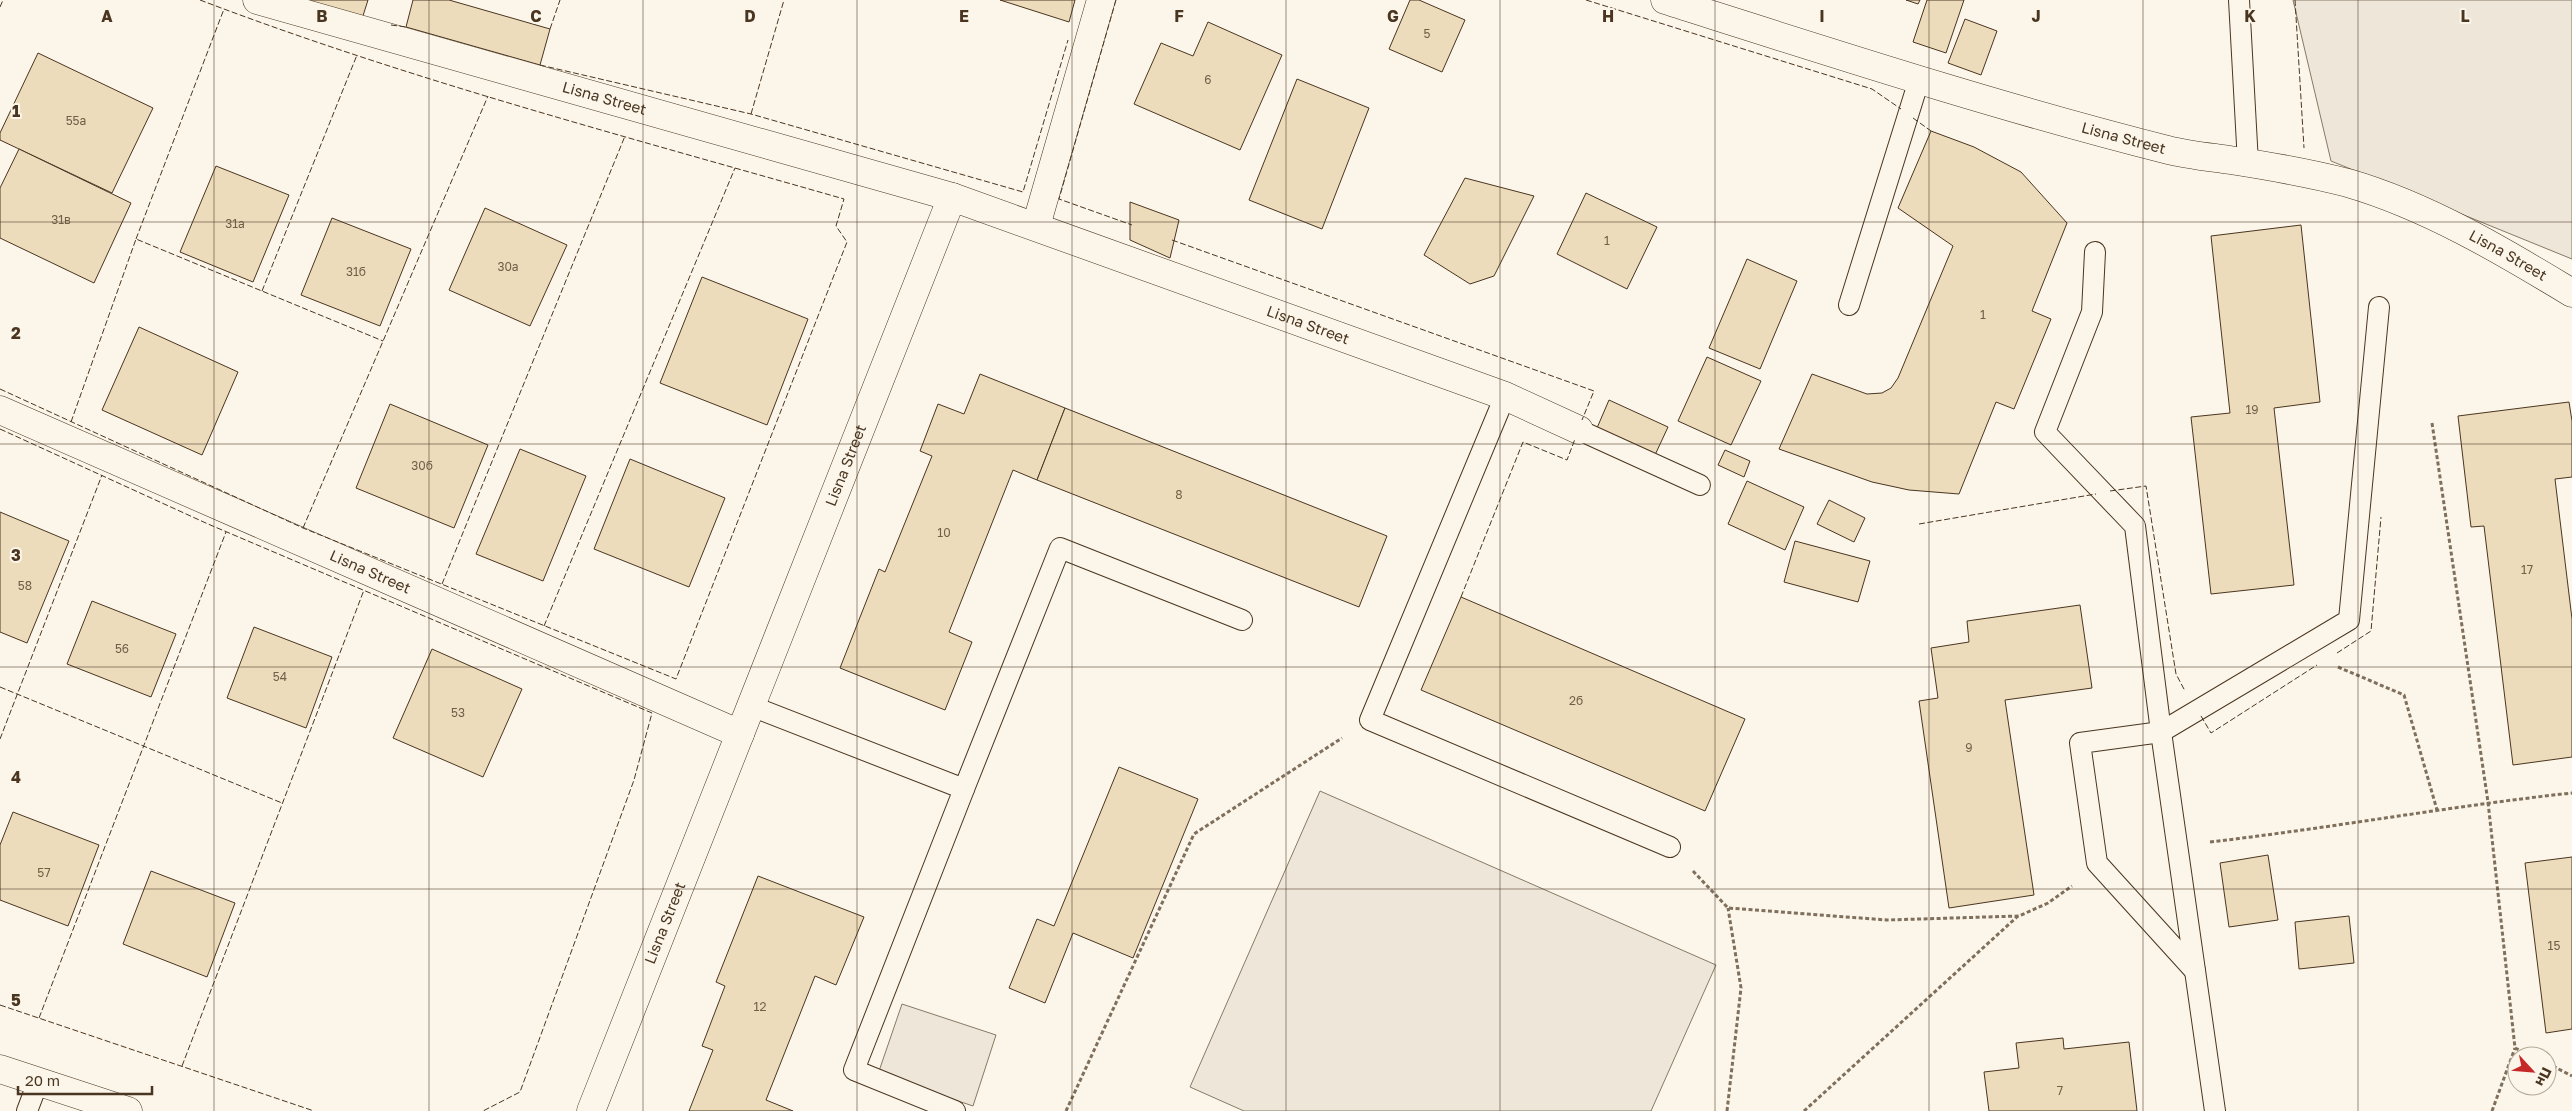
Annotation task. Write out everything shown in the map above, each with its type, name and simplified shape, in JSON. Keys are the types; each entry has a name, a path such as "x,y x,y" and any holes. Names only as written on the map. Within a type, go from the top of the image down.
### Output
{"street":[{"path":"1036,226 1101,0"},
{"name":"Lisna Street","path":"1665,0 1919,80 2170,150 2248,163 2347,183 2396,200 2456,227 2572,293"},
{"name":"Lisna Street","path":"263,1 952,197 1505,396 1578,430"},
{"name":"Lisna Street","path":"591,1111 952,197"},
{"name":"Lisna Street","path":"0,410 740,734"},
{"path":"0,1069 128,1111"}],"lane":[{"path":"2239,0 2248,163"},
{"path":"1849,306 1919,80"},
{"path":"2095,252 2092,312 2045,432 2135,526 2161,732 2215,1111"},
{"path":"2195,971 2097,864 2080,743 2161,732 2349,620 2379,307"},
{"path":"1505,396 1370,720 1670,847"},
{"path":"1578,430 1700,485"},
{"path":"955,1111 854,1070 1060,548 1242,620"},
{"path":"751,706 964,789"},
{"path":"28,1111 38,1082"}],"path":[{"path":"2432,423 2488,802 2516,1046"},
{"path":"2299,650 2404,695 2437,810"},
{"path":"1066,1111 1194,834 1370,720"},
{"path":"2178,846 2292,832 2488,802 2572,793"},
{"path":"1670,847 1728,908 1741,988 1727,1111"},
{"path":"1804,1111 2019,916 2048,904 2100,866"},
{"path":"1728,908 1887,920 2019,916"},
{"path":"2557,1069 2572,1076"},
{"path":"2492,1111 2507,1072"}],"shaded area":[{"path":"2293,0 2572,0 2572,259 2331,161"},
{"path":"1320,791 1716,965 1651,1111 1244,1111 1190,1087"},
{"path":"902,1004 996,1035 973,1106 878,1074"}],"building":[{"path":"294,0 368,0 361,22"},
{"path":"413,0 449,0 550,29 540,65 406,27"},
{"path":"1000,0 1075,0 1069,22"},
{"path":"1410,0 1419,0 1465,20 1442,72 1389,49"},
{"path":"1906,0 1920,0 1918,4"},
{"path":"1927,0 1964,0 1946,53 1913,42"},
{"path":"1965,19 1997,31 1981,75 1948,63"},
{"path":"1208,22 1282,55 1240,150 1134,104 1161,43 1193,56"},
{"path":"38,53 153,108 112,193 0,140 0,133"},
{"path":"1297,79 1369,108 1322,229 1249,200"},
{"path":"1931,131 1974,147 2021,172 2067,223 2032,311 2051,319 2014,409 1996,402 1959,494 1909,490 1872,482 1779,449 1812,374 1867,394 1882,393 1891,388 1898,378 1953,246 1898,208"},
{"path":"19,149 131,203 94,283 0,238 0,188"},
{"path":"216,166 289,195 253,282 180,252"},
{"path":"1465,178 1534,196 1494,276 1470,284 1424,255"},
{"path":"1586,193 1657,227 1627,289 1557,254"},
{"path":"1130,202 1179,220 1170,258 1130,240"},
{"path":"485,208 567,245 530,326 449,290"},
{"path":"332,218 411,249 380,326 301,295"},
{"path":"2301,225 2320,402 2274,408 2294,585 2211,594 2191,417 2230,413 2211,236"},
{"path":"1747,259 1797,281 1760,369 1709,348"},
{"path":"702,277 808,319 767,425 660,383"},
{"path":"139,327 238,372 202,455 102,410"},
{"path":"1707,357 1761,381 1731,445 1678,421"},
{"path":"980,374 1065,408 1037,480 1013,470 949,632 972,642 945,710 840,668 879,569 885,572 932,456 920,451 938,404 964,414"},
{"path":"1609,400 1668,427 1655,455 1597,428"},
{"path":"2569,402 2572,421 2572,477 2555,479 2572,619 2572,757 2513,765 2484,526 2471,527 2458,416"},
{"path":"390,404 488,445 454,528 356,488"},
{"path":"1065,408 1387,536 1359,607 1037,480"},
{"path":"520,449 586,476 543,581 476,554"},
{"path":"1725,450 1750,461 1744,477 1718,465"},
{"path":"630,459 725,498 689,587 594,549"},
{"path":"1747,481 1804,507 1785,550 1728,524"},
{"path":"1829,500 1865,518 1854,542 1817,524"},
{"path":"0,512 69,541 27,643 0,632"},
{"path":"1795,541 1870,561 1858,602 1784,582"},
{"path":"1461,597 1745,719 1705,811 1421,690"},
{"path":"92,601 176,634 151,697 67,664"},
{"path":"2080,605 2092,688 2005,700 2034,895 1949,908 1919,701 1938,698 1931,648 1969,642 1967,621"},
{"path":"254,627 332,657 306,728 227,698"},
{"path":"432,649 522,689 483,777 393,738"},
{"path":"1119,767 1198,799 1133,958 1073,933 1045,1003 1009,988 1037,919 1054,926"},
{"path":"13,812 99,845 68,926 0,900 0,845"},
{"path":"2268,855 2278,920 2229,927 2220,863"},
{"path":"2572,857 2572,1029 2546,1033 2525,863"},
{"path":"151,871 235,903 207,977 123,944"},
{"path":"758,876 864,917 836,985 815,976 766,1100 793,1111 689,1111 713,1050 702,1046 725,986 716,982"},
{"path":"2349,916 2354,963 2299,969 2295,922"},
{"path":"2063,1038 2064,1049 2129,1042 2137,1111 1989,1111 1984,1072 2019,1068 2016,1043"}],"fence":[{"path":"0,7 3,0"},
{"path":"0,389 303,528 676,679 847,242 836,226 844,199 439,82 279,29 200,0"},
{"path":"550,29 560,0"},
{"path":"751,114 784,0"},
{"path":"1116,0 1059,199 1132,225"},
{"path":"1586,0 1872,89 1901,109"},
{"path":"2295,0 2304,148"},
{"path":"136,239 224,9"},
{"path":"391,25 406,27"},
{"path":"540,65 751,114 1023,192 1068,40"},
{"path":"262,291 357,55"},
{"path":"303,528 488,96"},
{"path":"1913,118 1931,131"},
{"path":"442,584 625,136"},
{"path":"544,626 735,168"},
{"path":"71,422 136,239 383,341"},
{"path":"1172,240 1594,391 1582,420"},
{"path":"0,429 208,524 652,713 634,780 520,1092 483,1111"},
{"path":"1461,597 1523,442 1567,460 1575,439"},
{"path":"0,739 102,475"},
{"path":"2110,491 2146,486 2176,674 2185,691"},
{"path":"1919,524 2096,494"},
{"path":"2337,653 2371,631 2381,517"},
{"path":"39,1018 226,532"},
{"path":"182,1066 364,590"},
{"path":"2201,716 2211,733 2317,665"},
{"path":"0,687 282,803"},
{"path":"0,1005 314,1111"}]}
